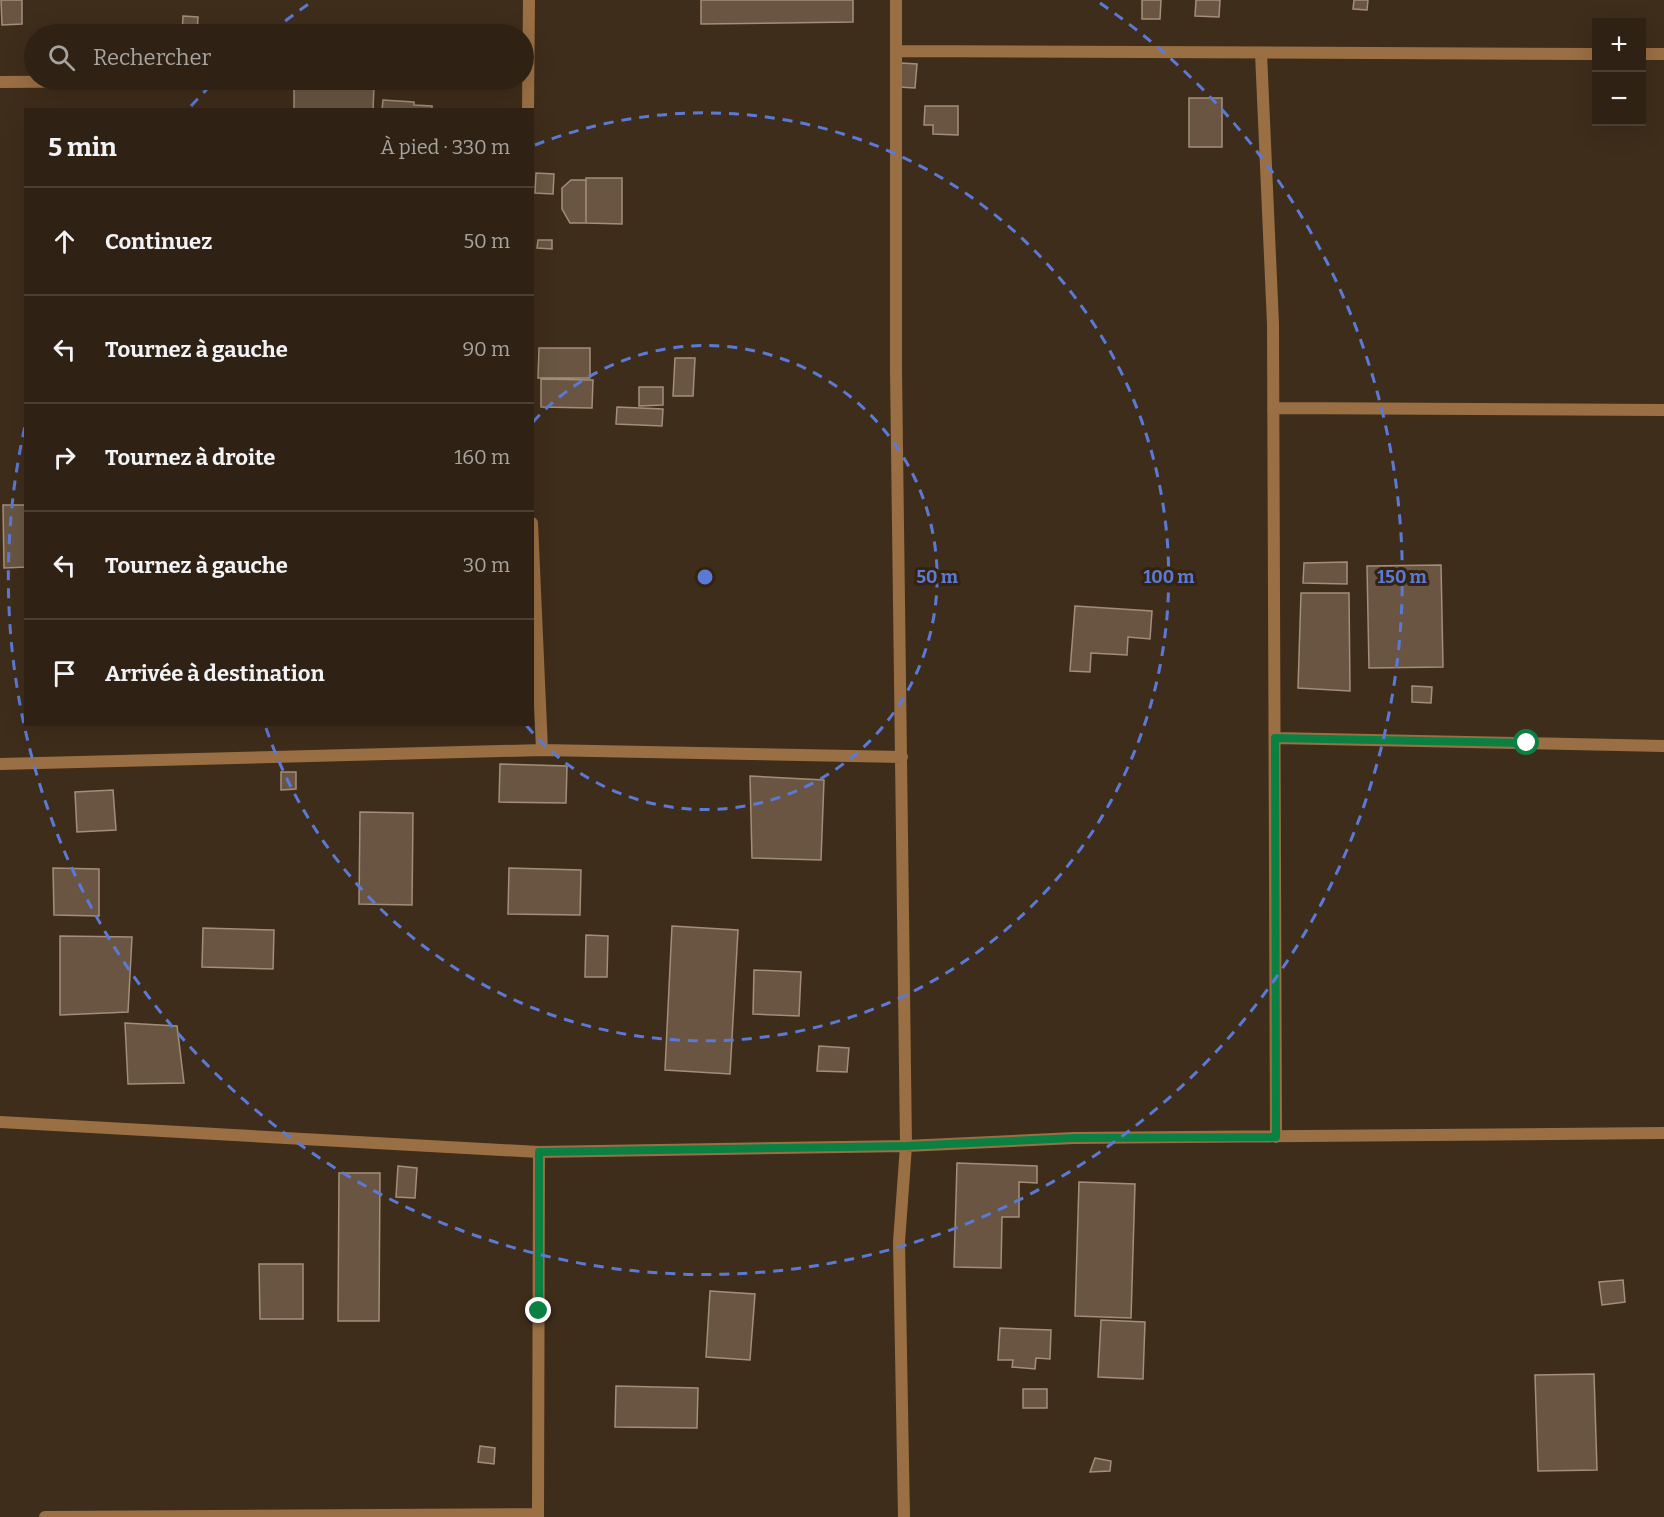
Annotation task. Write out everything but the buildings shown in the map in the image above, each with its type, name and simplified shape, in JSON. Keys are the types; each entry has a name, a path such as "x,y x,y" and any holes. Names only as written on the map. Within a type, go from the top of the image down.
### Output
{"street":[{"path":"528,24 529,0"},
{"path":"896,0 896,370 906,1146 898,1242 904,1517"},
{"path":"896,51 1592,54"},
{"path":"1261,53 1273,324 1276,1137"},
{"path":"1646,54 1664,54"},
{"path":"0,82 24,82"},
{"path":"527,90 528,108"},
{"path":"1273,408 1664,410"},
{"path":"534,568 542,750"},
{"path":"1275,738 1664,746"},
{"path":"0,764 542,750 902,757"},
{"path":"0,1122 539,1152 906,1146 1074,1138 1664,1133"},
{"path":"45,1517 538,1515 539,1152"}],"route":[{"path":"539,1311 539,1152 906,1146 1074,1138 1276,1137 1275,738 1527,743"}]}
